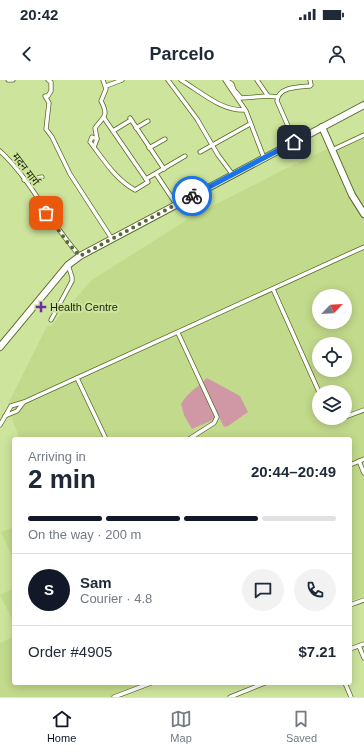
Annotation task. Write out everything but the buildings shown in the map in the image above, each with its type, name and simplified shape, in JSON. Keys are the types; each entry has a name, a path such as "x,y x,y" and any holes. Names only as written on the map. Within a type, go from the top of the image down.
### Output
{"highway":[{"path":"0,347 68,265 80,256 364,105"},
{"path":"322,127 352,196 364,214"}],"street":[{"path":"8,80 13,80"},
{"path":"48,80 51,82 51,91 48,96 45,96 49,103 46,129 52,137 70,174 112,238"},
{"path":"94,147 97,139 95,128 104,118 105,110 101,101 106,86 103,80"},
{"path":"106,86 122,80"},
{"path":"168,80 197,119 233,175"},
{"path":"181,80 207,98 233,110 245,110"},
{"path":"226,80 245,110 264,158"},
{"path":"226,80 232,84 234,90 241,98 268,96 278,97"},
{"path":"257,80 268,96"},
{"path":"294,142 278,101 278,97 282,92 290,88 310,86 310,80"},
{"path":"97,139 92,137 90,142 112,172 124,184 135,190 148,182 104,118"},
{"path":"113,131 130,119 164,169"},
{"path":"136,128 148,121"},
{"path":"200,152 250,124"},
{"path":"332,150 364,135"},
{"path":"149,148 165,139"},
{"name":"मदन मार्ग","path":"0,151 16,168 68,243 80,256"},
{"path":"146,179 185,156"},
{"path":"156,174 176,204"},
{"path":"24,180 42,177"},
{"path":"0,425 11,406 24,402 178,333 364,247"},
{"path":"51,320 72,281 72,274 68,265"},
{"path":"273,289 316,385"},
{"path":"178,333 216,417 214,423 192,437"},
{"path":"76,378 105,437"},
{"path":"5,416 17,410 24,402"},
{"path":"352,414 364,410"},
{"path":"352,464 364,459"},
{"path":"359,461 364,473"},
{"path":"352,604 364,600"},
{"path":"352,648 364,644"},
{"path":"359,646 364,658"},
{"path":"114,697 146,685"},
{"path":"230,697 260,685"},
{"path":"346,685 351,697"}],"shaded area":[{"path":"364,132 364,596 352,600 352,437 19,437 7,406 47,326 51,326 92,280 193,216 291,166"},
{"path":"207,378 240,396 248,412 228,426 224,427 219,417 192,429 184,415 181,404 190,393"},
{"path":"12,528 12,557 1,532"},
{"path":"12,589 12,619 0,595"},
{"path":"12,637 12,685 145,685 116,697 0,697 0,643"}],"way so far":[{"path":"46,213 68,243 80,256 192,196"}],"place":[{"name":"Health Centre","path":"41,307"}],"route":[{"path":"192,196 294,142"}]}
